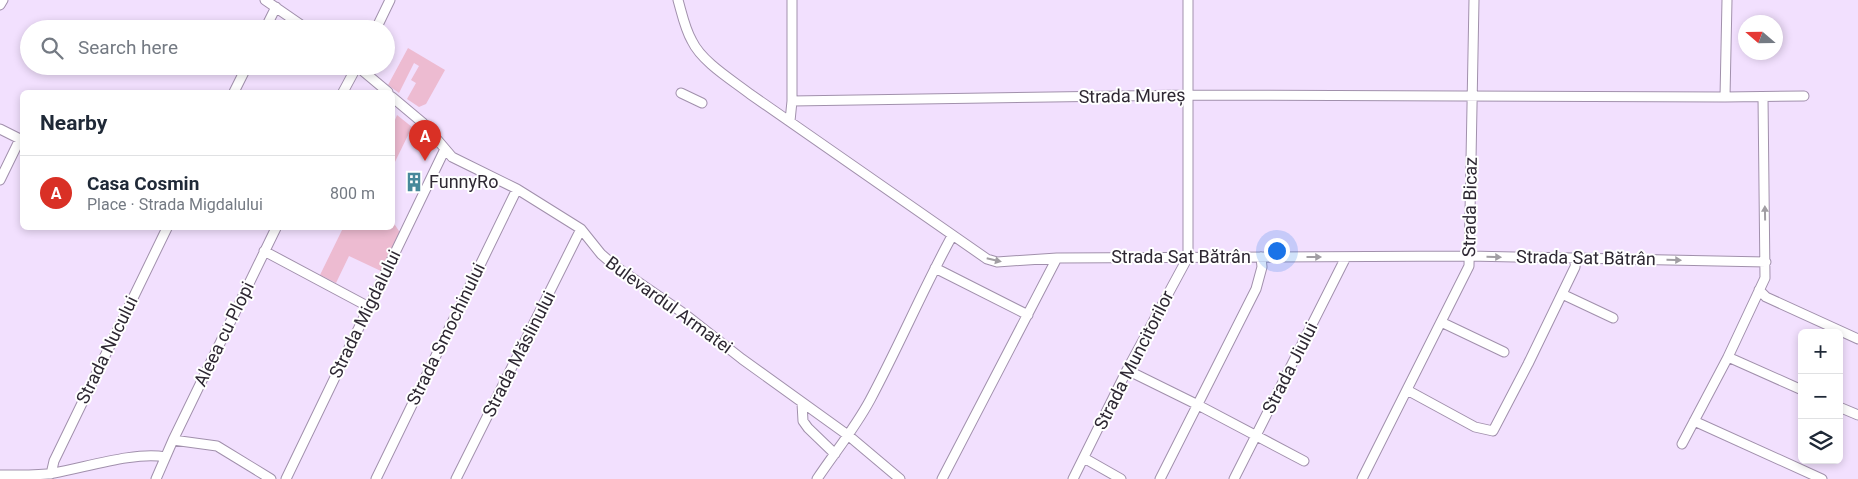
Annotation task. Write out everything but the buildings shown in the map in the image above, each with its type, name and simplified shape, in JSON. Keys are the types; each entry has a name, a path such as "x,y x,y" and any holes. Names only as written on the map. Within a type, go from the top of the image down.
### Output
{"street":[{"path":"0,5 3,0"},
{"path":"265,0 294,20"},
{"path":"380,20 390,0"},
{"name":"Strada Sat Bătrân","path":"678,0 692,42 703,55 750,94 952,236 987,259 997,262 1057,258 1469,256 1766,262"},
{"path":"790,121 792,101 792,0"},
{"name":"Strada Muncitorilor","path":"1073,479 1127,370 1188,257 1188,0"},
{"name":"Strada Bicaz","path":"1362,479 1469,266 1474,0"},
{"path":"1725,98 1727,0"},
{"path":"270,20 276,7"},
{"path":"235,90 242,75"},
{"path":"344,90 352,75"},
{"path":"368,75 386,90"},
{"path":"681,93 702,102"},
{"name":"Strada Mureș","path":"792,101 1188,95 1725,98 1804,96"},
{"path":"1682,444 1728,357 1765,278 1763,97"},
{"name":"Bulevardul Armatei","path":"395,100 423,123 452,157 517,189 581,229 601,254 615,266 686,315 848,436 900,479"},
{"path":"0,129 20,139"},
{"path":"0,180 20,141"},
{"name":"Strada Migdalului","path":"286,479 445,149"},
{"name":"Strada Smochinului","path":"376,479 517,189"},
{"name":"Strada Măslinului","path":"456,479 581,229"},
{"name":"Strada Nucului","path":"51,474 54,461 166,230"},
{"name":"Aleea cu Plopi","path":"156,479 172,440 275,230"},
{"path":"818,479 870,400 952,236"},
{"path":"264,252 368,307"},
{"path":"1160,479 1256,289 1262,267 1261,257"},
{"name":"Strada Jiului","path":"1234,479 1346,257"},
{"path":"942,479 1057,258"},
{"path":"1407,390 1475,427 1493,431 1562,294 1575,266 1576,258"},
{"path":"935,268 1028,315"},
{"path":"1759,290 1766,298 1858,340"},
{"path":"1562,294 1614,318"},
{"path":"1441,322 1504,352"},
{"path":"1728,357 1798,388"},
{"path":"1127,370 1304,461"},
{"path":"802,403 804,421 808,428 835,454"},
{"path":"1843,409 1858,415"},
{"path":"1694,420 1822,479"},
{"path":"172,440 216,446 271,479"},
{"path":"0,475 51,474 138,456 165,457"},
{"path":"1084,458 1121,479"}],"shaded area":[{"path":"408,48 445,70 426,104 419,107 407,99 416,83 411,80 419,66 414,63 399,93 388,85"},
{"path":"397,115 412,127 395,162 395,120"},
{"path":"395,225 401,234 383,272 349,256 336,283 320,275 342,230 395,230"}],"place":[{"name":"Casa Cosmin","path":"425,161"},
{"name":"FunnyRo","path":"414,182"}]}
